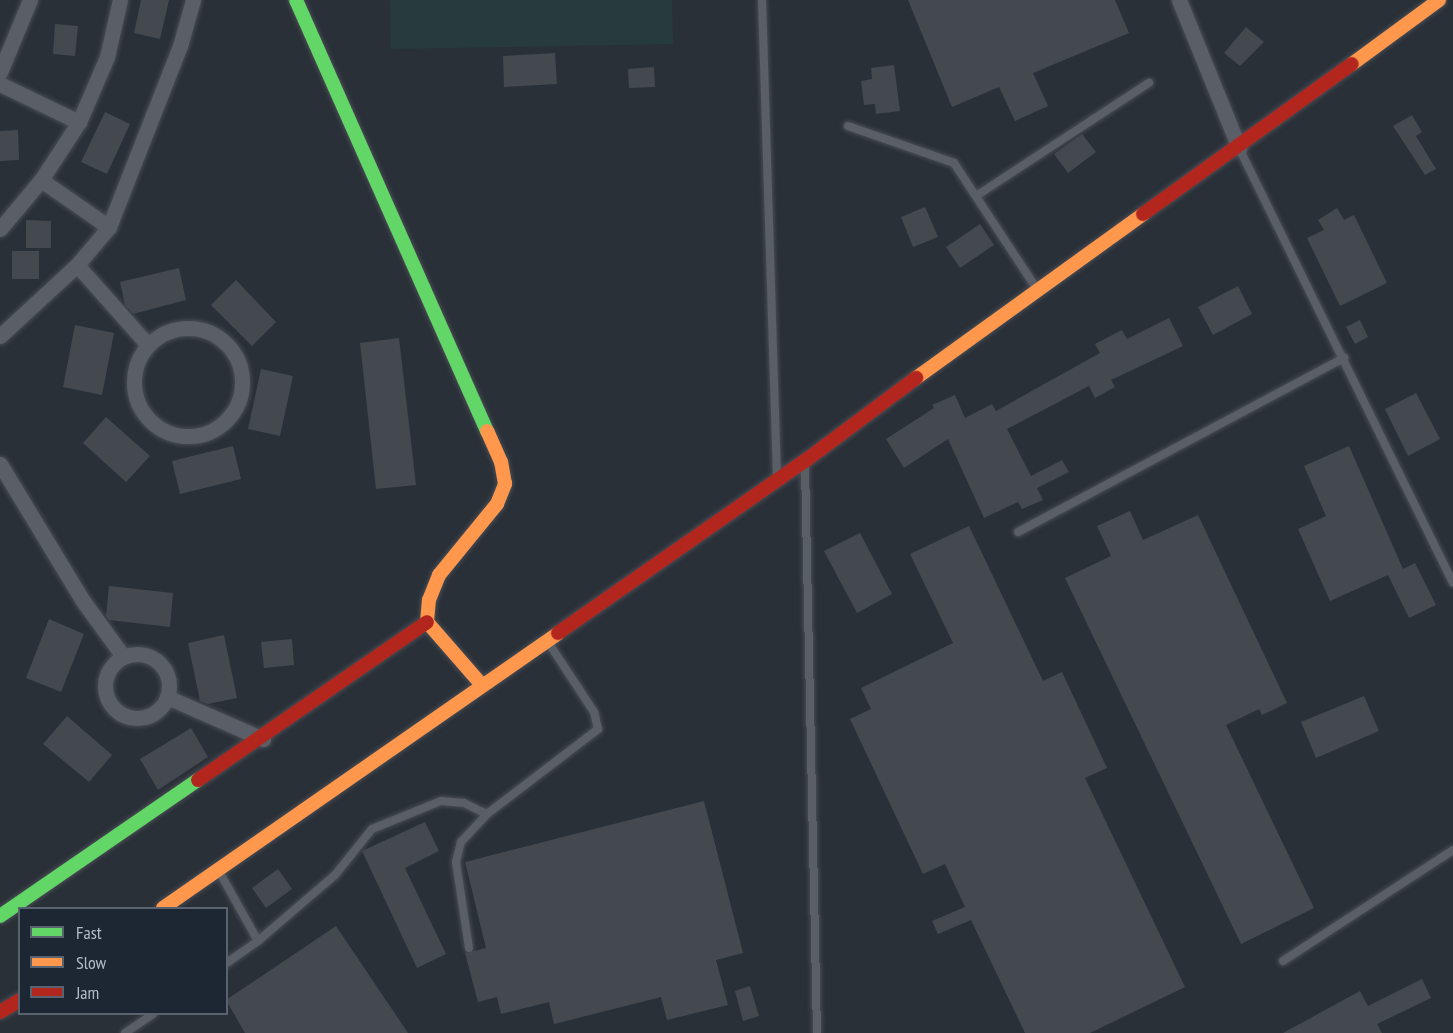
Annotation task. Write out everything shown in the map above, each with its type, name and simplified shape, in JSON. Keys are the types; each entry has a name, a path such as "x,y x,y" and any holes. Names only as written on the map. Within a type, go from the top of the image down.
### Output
{"main road":[{"path":"296,0 501,462 505,484 497,504 439,575 429,600 427,622 481,684"},
{"path":"166,907 220,873 481,684 548,642 805,461 1036,288 1239,148 1439,0"},
{"path":"0,916 263,739 427,622"},
{"path":"0,1012 18,1001"}],"street":[{"path":"0,72 30,0"},
{"path":"0,229 41,180 79,122 107,57 120,0"},
{"path":"0,336 77,265 109,227 180,46 193,0"},
{"path":"1179,0 1239,148"},
{"path":"0,84 79,122"},
{"path":"41,180 109,227"},
{"path":"77,265 148,345"},
{"path":"185,327 207,330 225,341 237,358 243,379 240,400 229,418 212,431 191,436 170,433 152,423 140,405 134,385 137,364 148,345 165,333 185,327"},
{"path":"0,464 83,601 123,656"},
{"path":"147,655 158,662 165,672 167,697 150,715 126,716 115,710 108,700 106,675 123,656 147,655"},
{"path":"167,697 263,739"}],"lane":[{"path":"762,0 778,480"},
{"path":"976,195 1149,83"},
{"path":"848,126 940,155 954,163 1036,288"},
{"path":"1239,148 1453,582"},
{"path":"1018,532 1344,358"},
{"path":"805,461 817,1033"},
{"path":"469,948 456,862 460,842 487,814 598,729 594,712 548,642"},
{"path":"228,962 258,941 335,875 372,829 441,801 464,804 487,814"},
{"path":"1283,961 1453,850"},
{"path":"220,873 258,941"},
{"path":"125,1033 152,1015"}],"green space":[{"path":"390,0 672,0 673,44 391,49"}],"building":[{"path":"141,0 169,0 160,39 134,33"},
{"path":"908,0 1115,0 1129,33 1033,73 1048,106 1015,121 999,87 952,107"},
{"path":"55,24 78,26 75,56 53,54"},
{"path":"1246,27 1264,42 1240,66 1224,53"},
{"path":"555,53 557,84 504,87 503,56"},
{"path":"894,65 900,111 876,114 875,104 864,105 861,81 872,79 871,68"},
{"path":"654,67 655,87 629,88 628,69"},
{"path":"105,112 130,124 107,174 81,162"},
{"path":"1412,115 1422,132 1416,136 1436,169 1425,175 1393,126"},
{"path":"18,130 19,160 0,161 0,131"},
{"path":"1082,134 1096,152 1068,173 1054,154"},
{"path":"925,207 938,237 913,247 901,217"},
{"path":"1337,208 1344,220 1354,215 1387,283 1340,306 1307,238 1324,230 1318,220"},
{"path":"26,220 51,221 51,248 26,248"},
{"path":"980,224 994,245 960,268 946,247"},
{"path":"12,251 39,251 39,279 12,279"},
{"path":"179,268 186,300 133,314 125,305 120,282"},
{"path":"236,280 276,322 252,346 211,305"},
{"path":"1238,286 1252,314 1213,335 1198,307"},
{"path":"1169,318 1183,346 1111,380 1115,387 1095,398 1089,386 1007,429 1031,476 1062,460 1069,472 1037,488 1043,500 1022,509 1018,502 984,518 948,439 904,468 886,439 934,408 932,405 955,395 965,418 992,404 996,411 1100,353 1095,344 1122,330 1127,339"},
{"path":"1360,320 1368,337 1355,344 1346,327"},
{"path":"75,325 114,333 102,395 63,387"},
{"path":"399,338 416,485 376,489 360,343"},
{"path":"261,369 293,376 280,436 248,429"},
{"path":"1416,393 1440,439 1408,456 1385,409"},
{"path":"106,417 150,456 126,482 83,443"},
{"path":"233,446 241,479 180,494 172,461"},
{"path":"1349,446 1403,569 1415,563 1436,605 1409,618 1388,575 1330,601 1298,529 1326,516 1304,466"},
{"path":"1130,511 1143,540 1198,515 1287,703 1262,715 1259,709 1226,725 1314,908 1241,944 1065,578 1111,556 1097,526"},
{"path":"969,526 1043,681 1062,672 1107,768 1085,778 1185,987 1090,1033 1025,1033 971,920 938,934 932,921 965,907 945,864 923,874 850,719 871,709 861,688 953,643 910,554"},
{"path":"860,533 892,594 857,613 824,551"},
{"path":"109,586 173,593 170,627 109,620 106,616"},
{"path":"49,619 84,634 61,692 26,678"},
{"path":"224,635 237,698 208,704 200,701 188,643"},
{"path":"292,639 294,665 264,668 261,642"},
{"path":"1364,696 1379,731 1316,758 1301,722"},
{"path":"67,716 112,755 89,782 43,744"},
{"path":"191,728 208,757 158,790 140,759"},
{"path":"704,801 743,953 716,960 728,1005 667,1020 661,997 554,1024 549,1002 501,1014 497,997 478,1002 465,953 486,948 465,862"},
{"path":"425,822 439,851 405,868 446,954 417,968 362,851"},
{"path":"278,869 292,889 266,908 252,888"},
{"path":"336,926 408,1033 245,1033 228,1003 228,999"},
{"path":"1422,979 1431,998 1377,1024 1382,1033 1283,1033 1360,991 1368,1006"},
{"path":"750,986 759,1016 743,1021 735,991"}],"traffic: fast":[{"path":"296,0 487,431"},
{"path":"0,916 198,780"}],"traffic: slow":[{"path":"1352,64 1439,0"},
{"path":"916,378 1143,214"},
{"path":"481,684 427,622 429,600 439,575 497,504 505,484 501,462 487,431"},
{"path":"164,907 558,633"}],"traffic: jam":[{"path":"1143,214 1352,64"},
{"path":"558,633 805,461 916,378"},
{"path":"198,780 427,622"},
{"path":"0,1012 18,1001"}]}
